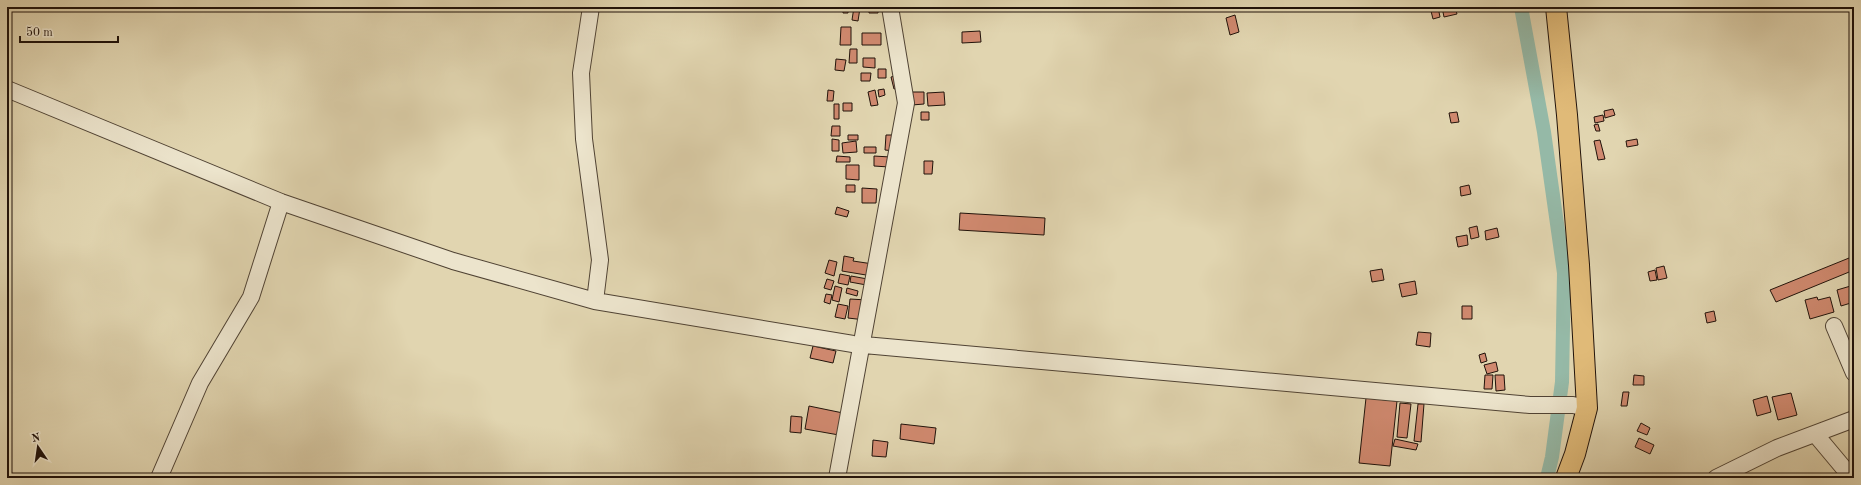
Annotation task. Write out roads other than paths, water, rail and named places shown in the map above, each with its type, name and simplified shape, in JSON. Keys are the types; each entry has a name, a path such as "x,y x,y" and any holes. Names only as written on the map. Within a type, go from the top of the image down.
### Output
{"main road":[{"path":"1556,7 1578,249 1580,407 1575,454 1566,478"}],"street":[{"path":"590,7 581,73 584,139 600,260 595,301"},
{"path":"837,478 906,103 890,7"},
{"path":"7,89 281,202 453,261 595,301 862,344 1530,405 1580,407"},
{"path":"159,478 200,383 251,297 281,202"},
{"path":"1834,326 1854,373"},
{"path":"1716,478 1778,448 1854,420"},
{"path":"1816,435 1852,478"}],"waterway":[{"path":"1521,7 1544,132 1564,273 1562,382 1552,457 1547,478"}]}
